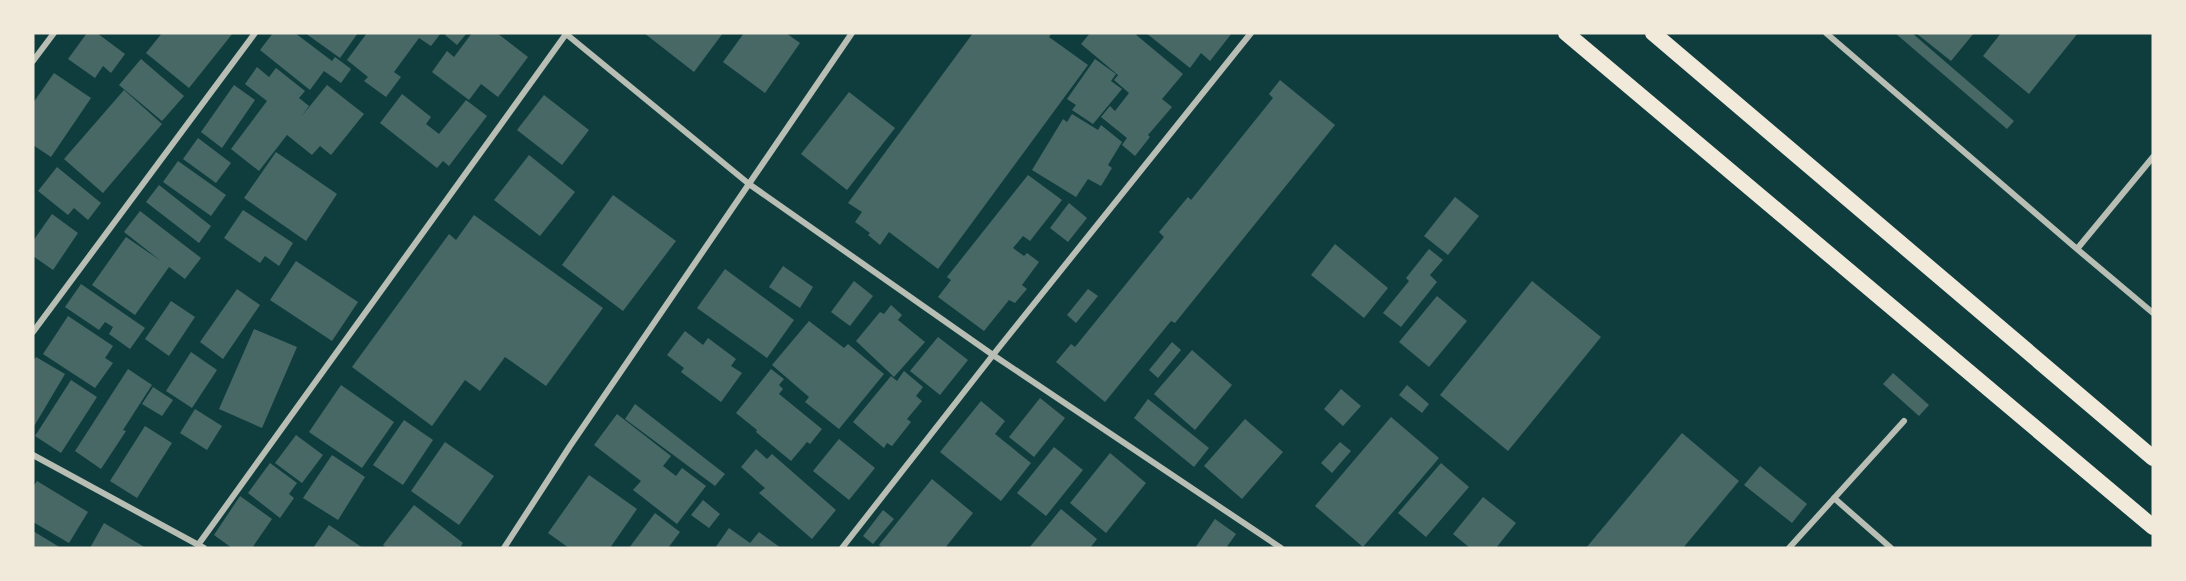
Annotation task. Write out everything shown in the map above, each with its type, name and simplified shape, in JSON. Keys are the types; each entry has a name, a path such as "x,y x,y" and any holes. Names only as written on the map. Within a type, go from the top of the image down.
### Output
{"highway":[{"path":"1566,33 2153,527"},
{"path":"1653,33 2153,458"}],"street":[{"path":"33,61 54,33"},
{"path":"33,332 255,33"},
{"path":"504,548 570,446 852,33"},
{"path":"842,548 1251,33"},
{"path":"1826,33 2153,313"},
{"path":"33,455 202,547 566,34 749,184 993,356 1281,548"},
{"path":"2077,249 2153,157"},
{"path":"1789,548 1904,421"},
{"path":"1834,498 1892,548"}],"building":[{"path":"87,33 97,33 125,54 111,73 103,66 95,78 68,59"},
{"path":"162,33 233,33 189,88 146,53"},
{"path":"273,33 295,33 332,61 335,57 351,69 341,83 324,71 310,90 260,50"},
{"path":"305,33 358,33 340,58"},
{"path":"367,33 441,33 431,46 419,38 394,72 401,77 386,97 364,81 368,77 347,60"},
{"path":"447,33 467,33 457,45 445,35"},
{"path":"472,33 497,33 528,57 498,97 481,84 469,100 432,72 447,51 454,57"},
{"path":"644,33 723,33 694,72"},
{"path":"744,33 786,33 800,43 765,93 723,62"},
{"path":"973,33 1052,33 1049,37 1088,65 938,269 889,232 880,245 868,235 870,233 855,222 862,212 848,203"},
{"path":"1090,33 1134,33 1183,74 1162,99 1172,107 1148,135 1150,137 1135,156 1122,145 1127,138 1101,117 1110,106 1115,111 1129,93 1114,80 1118,75 1081,44"},
{"path":"1146,33 1232,33 1210,61 1201,53 1190,68"},
{"path":"1895,33 1912,33 2014,121 2007,129"},
{"path":"1916,33 1974,33 1951,61"},
{"path":"2001,33 2078,33 2029,94 1983,56"},
{"path":"141,59 184,96 162,121 119,85"},
{"path":"1095,59 1116,74 1111,81 1122,89 1093,124 1072,110 1076,105 1067,99"},
{"path":"257,67 269,77 276,68 305,91 299,98 309,106 301,117 327,85 364,114 331,155 320,146 312,155 287,135 259,171 231,149 267,101 245,84"},
{"path":"54,73 91,98 51,157 33,145 33,103"},
{"path":"1280,80 1335,125 1175,323 1171,321 1105,402 1056,362 1071,344 1075,347 1164,237 1159,232 1188,197 1191,200 1273,98 1269,94"},
{"path":"234,85 255,100 222,148 201,132"},
{"path":"124,90 162,124 103,193 64,159"},
{"path":"849,92 895,128 847,190 801,154"},
{"path":"402,94 431,117 426,124 439,134 466,100 487,116 449,166 443,161 437,168 380,123"},
{"path":"544,95 589,130 562,165 517,130"},
{"path":"1072,114 1098,130 1101,125 1122,142 1108,165 1112,168 1101,186 1088,179 1076,197 1032,170 1063,119 1067,122"},
{"path":"198,138 231,163 216,183 183,159"},
{"path":"276,152 337,194 306,241 244,198"},
{"path":"529,155 575,192 540,236 494,200"},
{"path":"178,161 226,195 211,216 163,182"},
{"path":"57,167 101,203 88,220 74,208 68,215 38,191"},
{"path":"1028,175 1062,200 1030,241 1023,236 1013,248 1024,256 1027,253 1039,262 1022,285 1027,289 1015,303 1009,300 984,331 938,297 951,280 947,277"},
{"path":"159,185 211,226 199,243 146,202"},
{"path":"613,195 676,241 623,311 562,265"},
{"path":"1455,197 1479,216 1448,255 1424,236"},
{"path":"1069,203 1087,218 1068,242 1050,228"},
{"path":"243,210 293,243 279,266 265,256 260,263 224,238"},
{"path":"140,211 201,258 185,279 169,267 135,315 92,285 126,237 161,261 124,232"},
{"path":"52,214 78,233 53,270 33,256 33,241"},
{"path":"474,215 603,308 546,386 505,357 480,391 465,380 432,426 352,367 449,234 456,240"},
{"path":"1335,244 1388,288 1364,318 1311,275"},
{"path":"1429,249 1443,260 1430,275 1437,282 1401,327 1383,313 1409,281 1406,278"},
{"path":"296,261 358,302 332,341 270,300"},
{"path":"783,266 813,287 800,308 769,287"},
{"path":"725,269 794,320 767,358 697,308"},
{"path":"854,281 873,296 850,326 831,312"},
{"path":"1532,281 1601,337 1508,451 1440,395"},
{"path":"81,284 145,328 130,349 109,334 113,327 105,322 99,330 65,307"},
{"path":"237,289 260,305 223,359 200,342"},
{"path":"1088,289 1098,296 1076,323 1067,315"},
{"path":"1437,296 1467,321 1429,367 1399,342"},
{"path":"171,301 195,317 169,356 145,339"},
{"path":"891,305 902,315 898,320 925,342 894,377 856,341 880,312 884,314"},
{"path":"68,316 113,346 105,358 113,363 95,388 43,354"},
{"path":"809,321 844,348 848,344 884,374 839,429 805,402 809,397 772,365"},
{"path":"254,329 297,347 262,428 219,409"},
{"path":"685,331 703,345 708,338 736,359 731,366 742,373 721,402 681,372 684,368 667,355"},
{"path":"938,337 968,360 940,395 910,371"},
{"path":"1172,342 1181,350 1158,378 1149,370"},
{"path":"1192,350 1232,385 1195,430 1154,394"},
{"path":"191,352 217,370 192,408 166,391"},
{"path":"36,357 65,374 33,428 33,361"},
{"path":"128,369 152,385 101,469 75,451"},
{"path":"771,369 784,379 779,385 783,389 779,394 822,429 810,444 807,442 791,461 736,413"},
{"path":"904,371 923,387 916,396 922,401 907,419 911,422 892,446 887,443 884,448 853,422 891,376 897,381"},
{"path":"1893,373 1929,405 1919,416 1883,384"},
{"path":"71,380 97,397 61,453 35,436"},
{"path":"341,385 394,422 362,468 309,432"},
{"path":"1407,385 1429,404 1422,413 1399,395"},
{"path":"153,387 173,400 162,416 142,404"},
{"path":"1341,389 1361,406 1343,426 1324,409"},
{"path":"1040,398 1065,418 1034,457 1009,437"},
{"path":"1148,399 1209,448 1194,467 1134,418"},
{"path":"981,401 1005,421 995,434 1031,463 1001,501 940,452"},
{"path":"635,404 725,474 715,486 625,419"},
{"path":"195,409 222,426 207,450 180,433"},
{"path":"617,414 671,456 663,466 676,476 682,468 706,486 677,524 633,490 641,481 594,445"},
{"path":"1391,417 1439,458 1363,547 1315,506"},
{"path":"1245,419 1283,452 1242,499 1204,466"},
{"path":"404,420 433,440 403,485 373,465"},
{"path":"145,426 172,443 137,498 110,481"},
{"path":"1682,433 1739,481 1683,548 1586,548"},
{"path":"296,435 323,455 302,483 275,463"},
{"path":"839,439 875,468 849,500 813,471"},
{"path":"445,442 494,476 459,525 411,491"},
{"path":"1340,442 1351,451 1332,473 1321,463"},
{"path":"1054,447 1083,470 1046,516 1017,493"},
{"path":"756,449 767,459 772,454 836,510 812,539 759,493 765,488 741,467"},
{"path":"1110,453 1146,483 1106,533 1070,503"},
{"path":"332,455 365,477 338,520 303,498"},
{"path":"270,463 297,483 289,494 294,498 280,518 248,493"},
{"path":"1441,463 1469,487 1426,537 1398,513"},
{"path":"1760,466 1807,504 1792,523 1744,485"},
{"path":"589,475 637,509 610,548 569,548 548,533"},
{"path":"932,479 973,513 945,548 883,548 879,545"},
{"path":"37,481 88,512 69,543 33,522 33,487"},
{"path":"240,496 272,519 252,548 232,548 214,535"},
{"path":"1483,497 1516,523 1496,548 1470,548 1453,534"},
{"path":"703,500 720,514 709,528 691,515"},
{"path":"414,505 463,543 460,548 387,548 383,545"},
{"path":"1061,509 1097,539 1090,548 1029,548"},
{"path":"883,510 894,519 873,544 863,536"},
{"path":"655,513 680,532 668,548 629,548"},
{"path":"1215,519 1236,534 1226,548 1195,548"},
{"path":"104,523 146,548 90,548"},
{"path":"329,525 363,548 313,548"},
{"path":"729,528 750,543 759,532 781,548 715,548"},
{"path":"33,531 61,548 33,548"}]}
